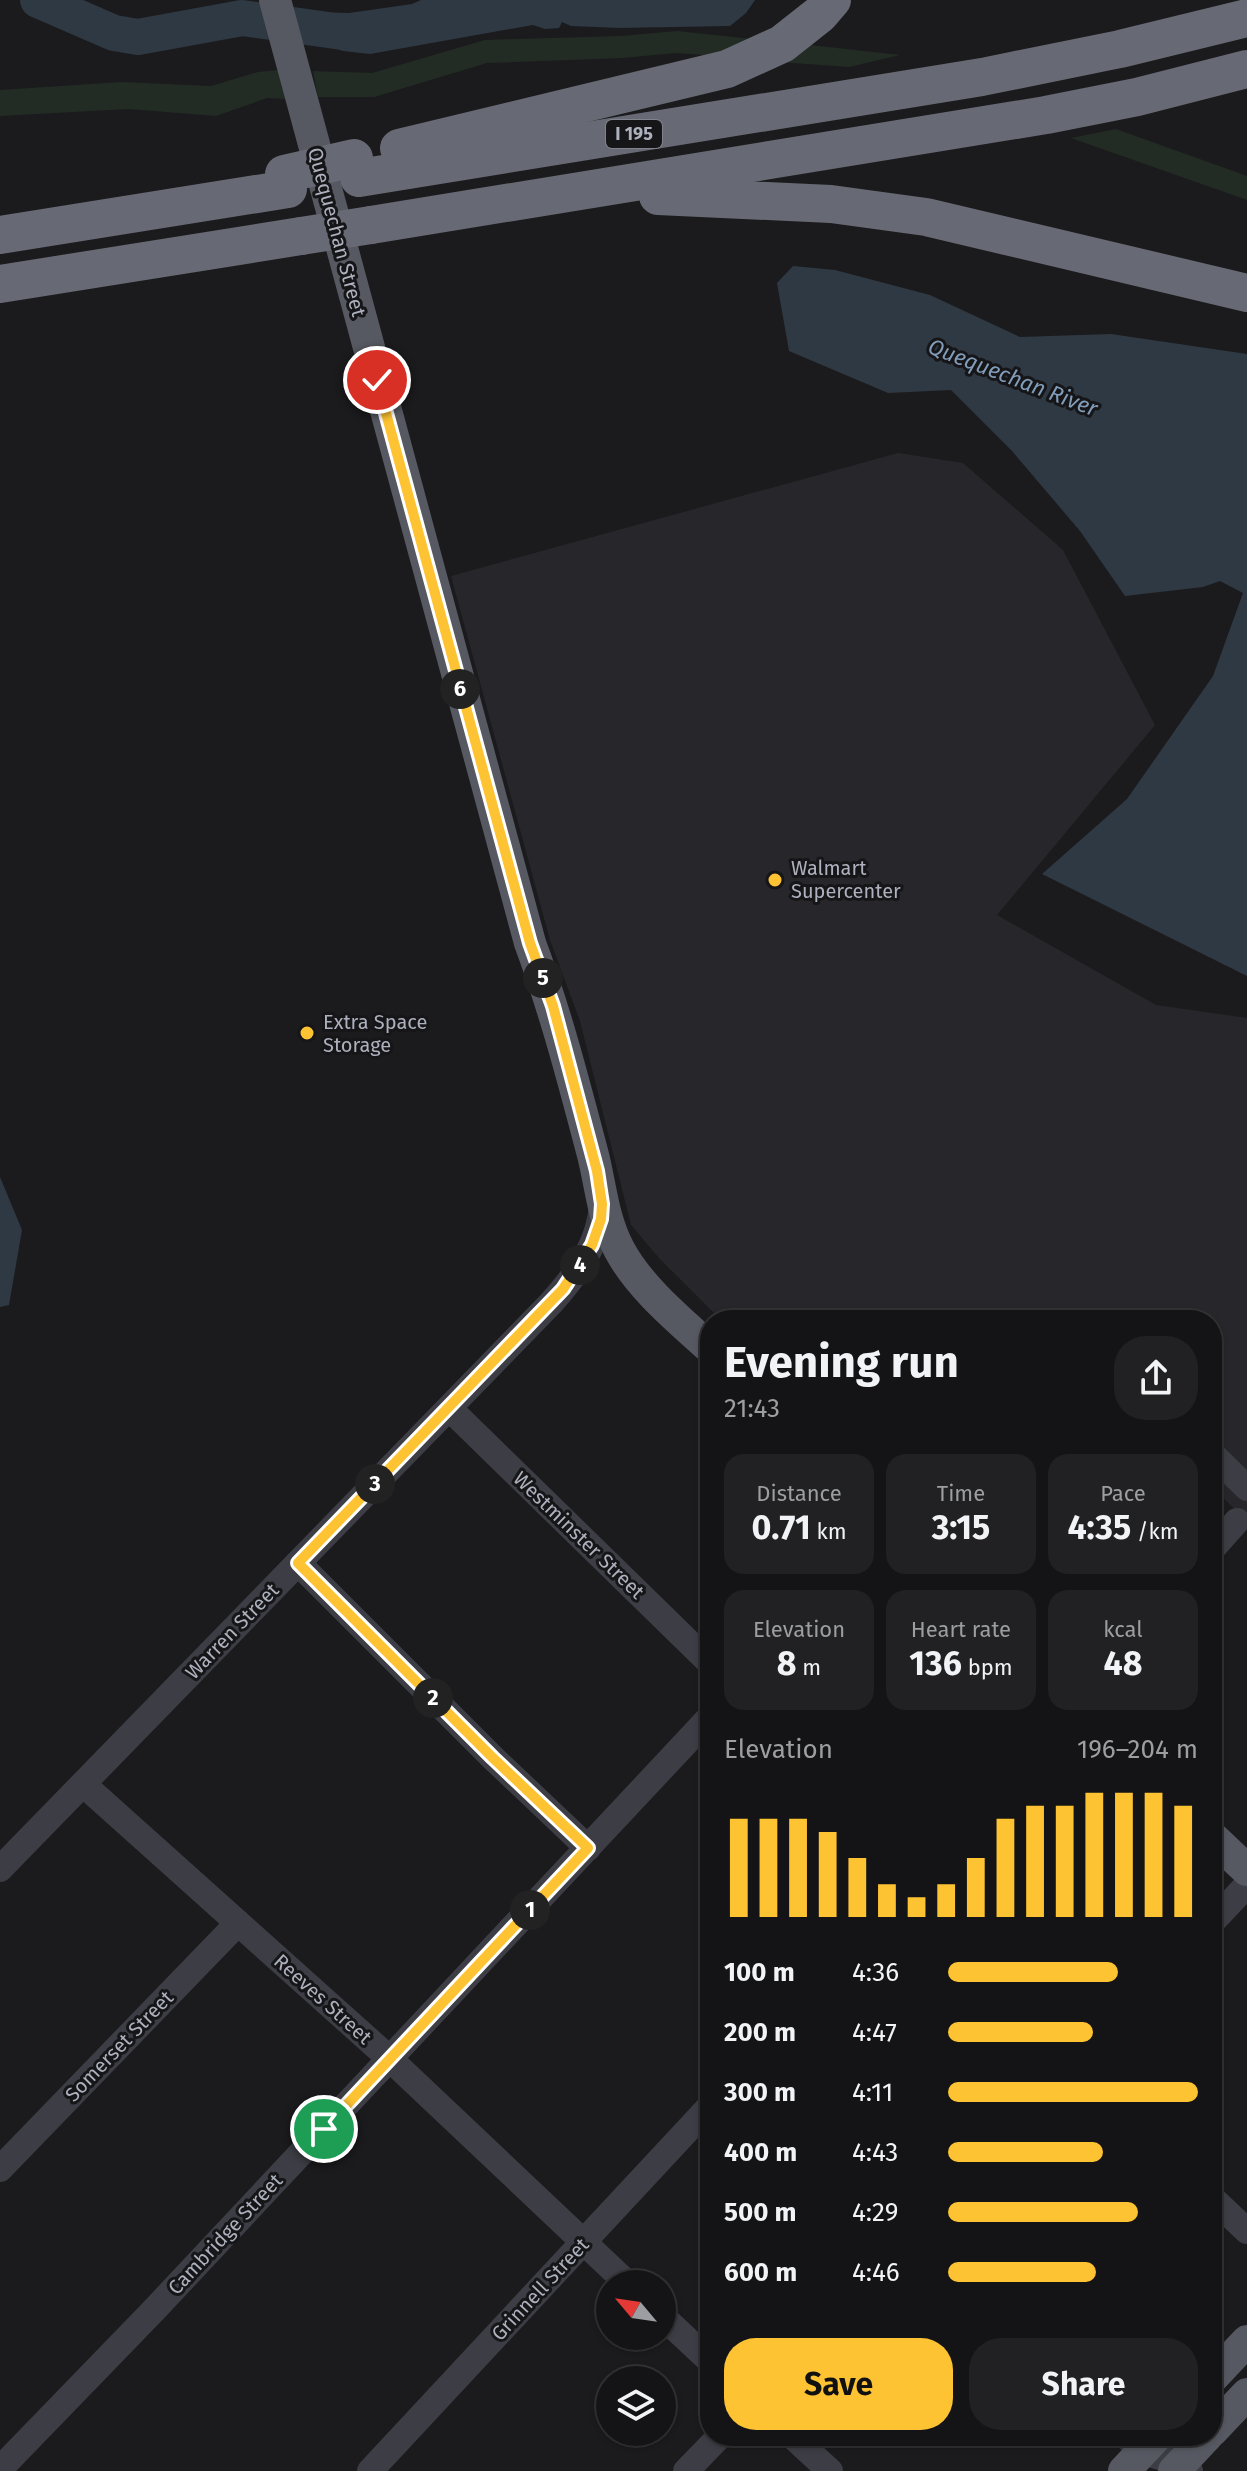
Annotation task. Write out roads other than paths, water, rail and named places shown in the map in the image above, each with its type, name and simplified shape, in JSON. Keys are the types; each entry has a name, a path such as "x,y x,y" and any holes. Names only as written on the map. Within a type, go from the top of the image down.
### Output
{"highway":[{"path":"356,168 751,60 798,33 832,0"},
{"name":"I 195","path":"0,235 95,220 356,168 982,77 1120,49 1247,18"},
{"name":"I 195","path":"0,284 1009,122 1071,111 1247,69"},
{"path":"564,194 735,198 831,204 926,217 1247,293"}],"main road":[{"name":"Quequechan Street","path":"279,18 530,943 553,1006 612,1236 629,1265 700,1338"},
{"path":"1222,1846 1247,1870"},
{"path":"1222,2367 1247,2341"},
{"path":"1222,2420 1247,2394"},
{"path":"1182,2468 1199,2446"}],"street":[{"name":"Warren Street","path":"0,1869 571,1279 598,1232 602,1204"},
{"name":"Westminster Street","path":"449,1408 700,1653"},
{"path":"1222,1464 1247,1488"},
{"path":"1222,1538 1237,1521"},
{"path":"298,1563 588,1848"},
{"name":"Cambridge Street","path":"0,2469 154,2310 700,1728"},
{"name":"Reeves Street","path":"83,1784 390,2059 613,2270"},
{"path":"1222,1911 1247,1885"},
{"name":"Somerset Street","path":"0,2169 238,1923"},
{"name":"Grinnell Street","path":"370,2471 700,2117"},
{"path":"1222,2207 1247,2231"},
{"path":"676,2329 700,2352"},
{"path":"686,2471 710,2446"},
{"path":"803,2446 830,2471"},
{"path":"1137,2449 1182,2468"}],"water":[{"path":"421,0 755,0 746,13 730,26 619,28 571,26 562,22 559,28 545,29 533,25 370,54 343,51 318,43 315,12 349,13"},
{"path":"793,266 835,270 930,295 1020,337 1111,334 1247,354 1247,976 1042,874 1127,799 1213,676 1243,593 1220,581 1203,587 1125,596 1080,531 1012,451 951,390 888,393 789,351 777,283"},
{"path":"0,1177 22,1230 9,1305 0,1307"}],"waterway":[{"name":"Quequechan River","path":"38,0 114,33 138,37 242,18 364,35"}],"place":[{"name":"Walmart Supercenter","path":"775,880"},
{"name":"Extra Space Storage","path":"307,1033"}]}
